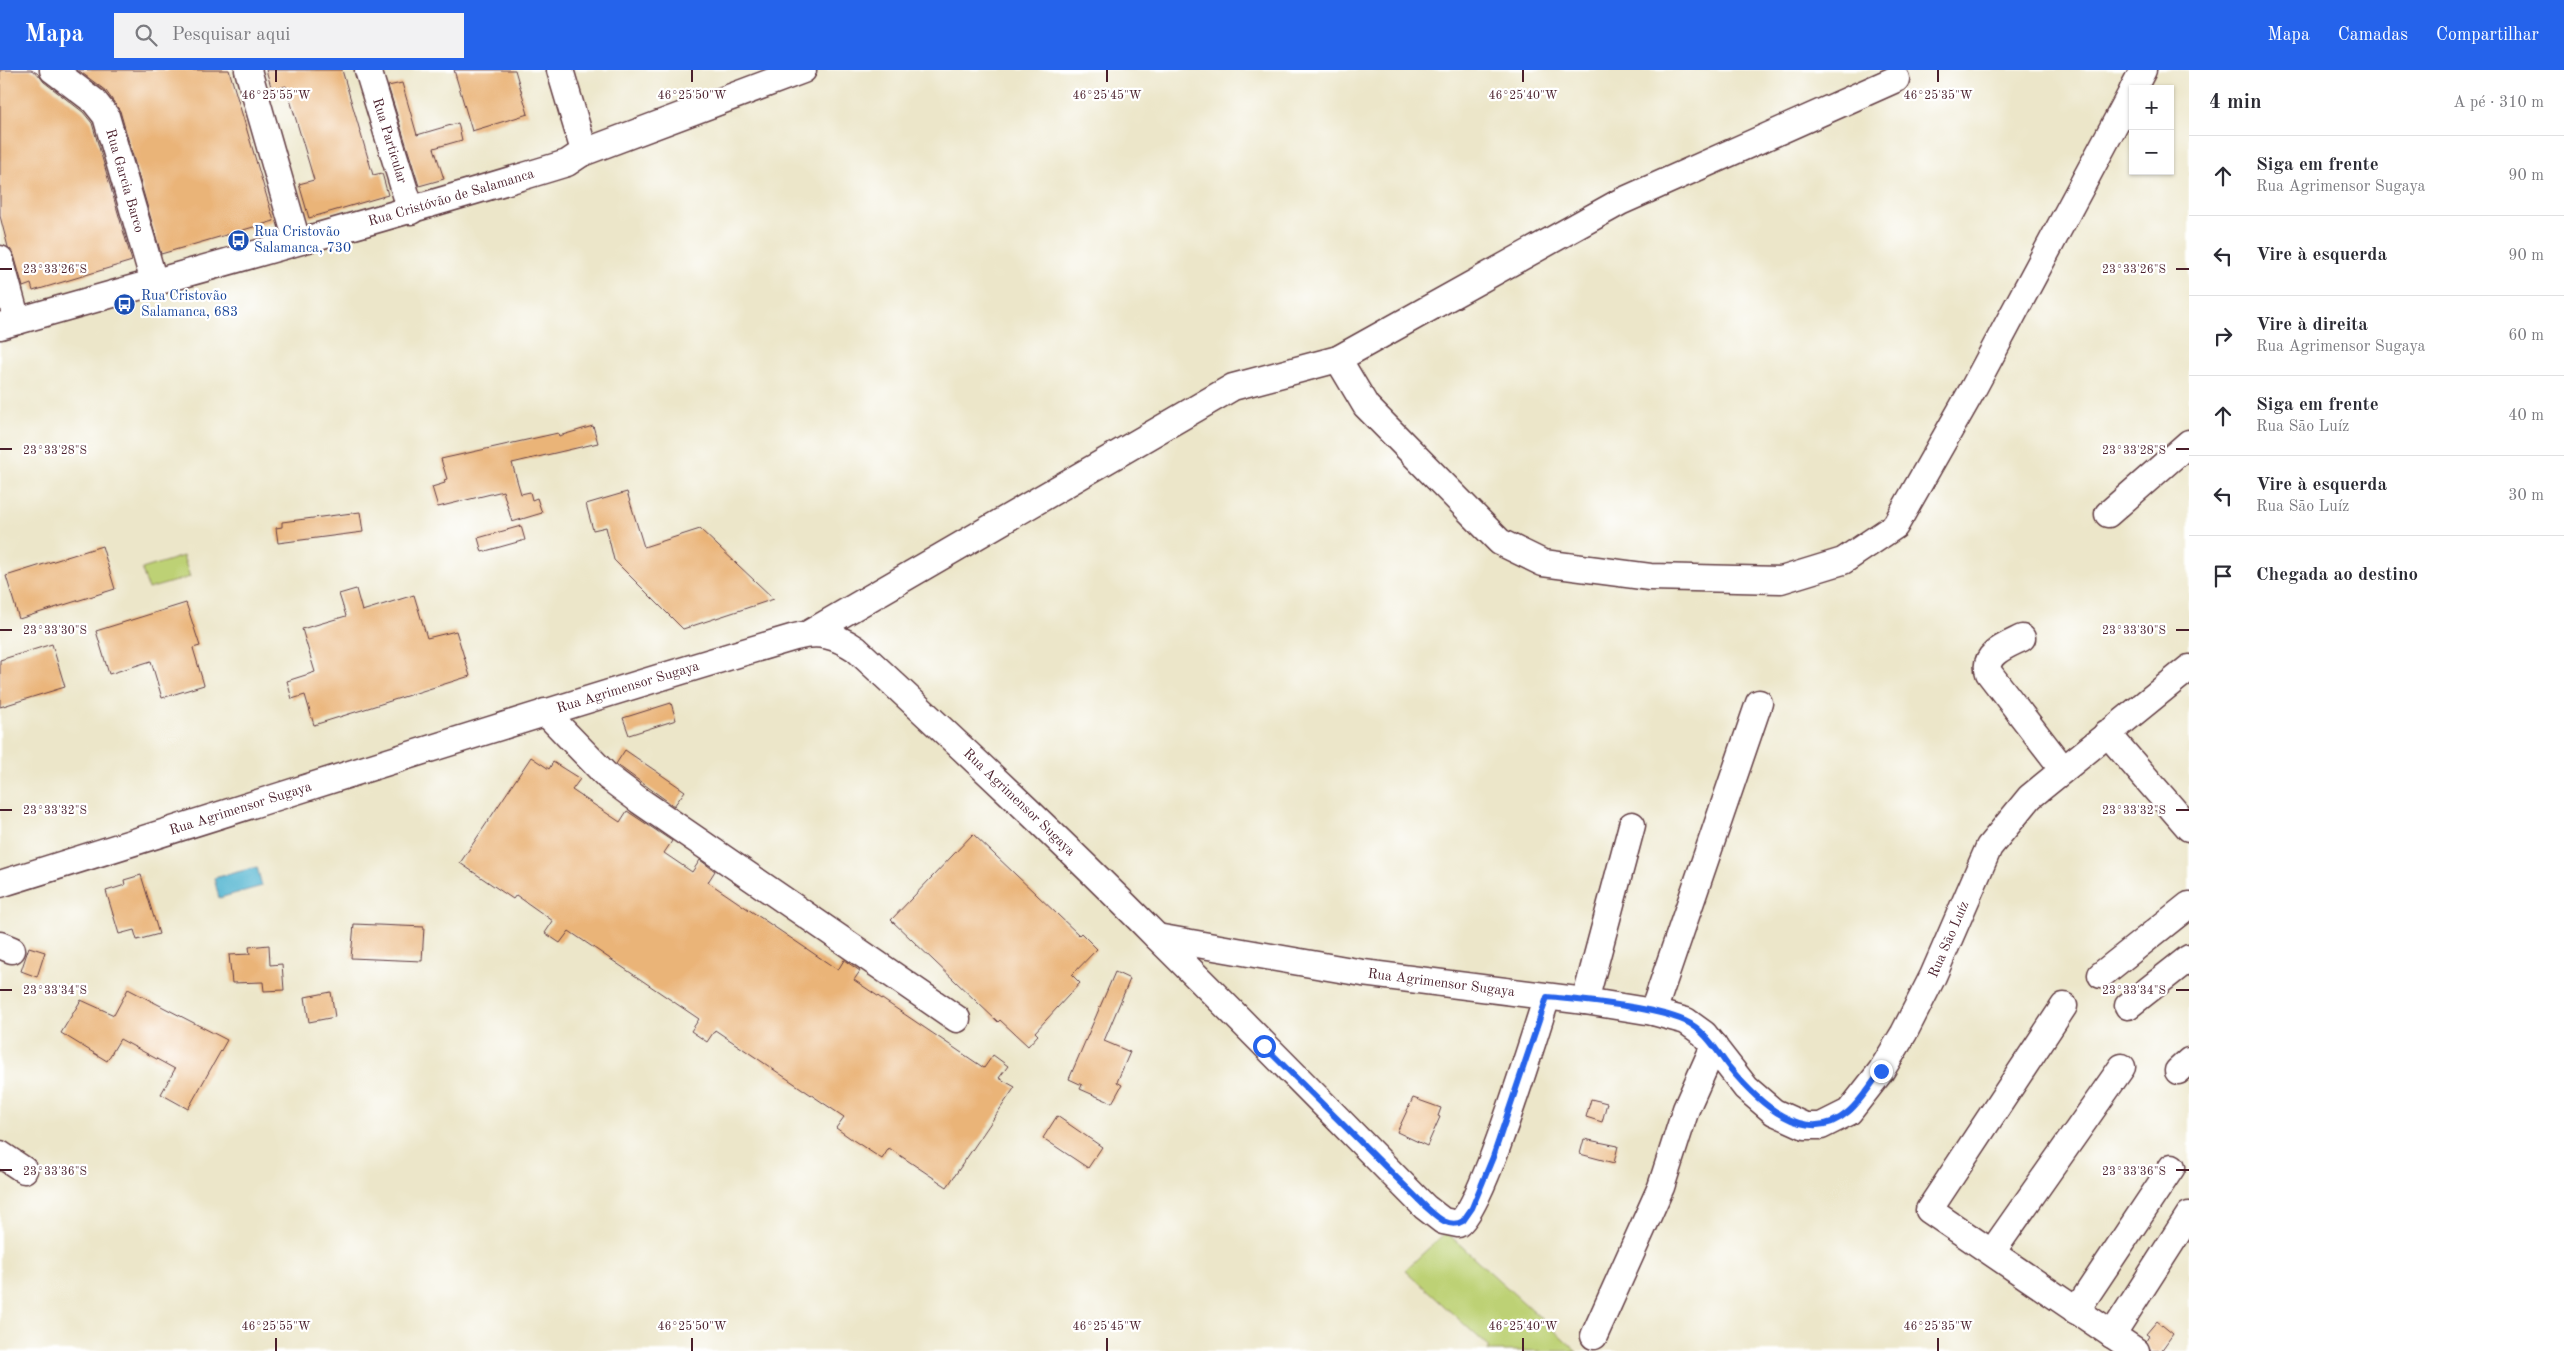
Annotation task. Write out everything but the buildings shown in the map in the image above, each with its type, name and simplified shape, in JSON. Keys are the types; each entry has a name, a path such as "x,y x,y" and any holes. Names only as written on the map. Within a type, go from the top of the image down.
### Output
{"street":[{"name":"Rua Garcia Barco","path":"53,70 94,102 106,116 154,282"},
{"path":"248,70 297,241"},
{"name":"Rua Particular","path":"368,70 411,211"},
{"path":"560,70 582,144 582,153"},
{"name":"Rua Cristóvão de Salamanca","path":"9,324 297,241 411,211 567,163 582,153 803,70"},
{"path":"2135,85 2143,70"},
{"path":"808,634 1232,387 1338,359 1620,202 1896,79"},
{"path":"1338,359 1366,406 1500,542 1543,563 1650,576 1780,580 1843,561 1895,526 1973,389 2129,96"},
{"path":"0,259 9,324"},
{"path":"2108,514 2189,444"},
{"name":"Rua Agrimensor Sugaya","path":"0,884 545,712 808,634 825,633 841,638 856,648 1158,937 1426,1207 1443,1221 1452,1224 1463,1221 1472,1208 1493,1157 1547,997"},
{"path":"2022,638 1996,652 1989,659 1986,666 1989,673 2063,769"},
{"name":"Rua São Luíz","path":"1714,1046 1746,1088 1774,1112 1812,1127 1839,1119 1849,1112 1881,1071 1904,1033 1932,976 1989,846 2030,797 2189,668"},
{"path":"1652,1012 1759,703"},
{"path":"545,712 608,777 640,801 957,1020"},
{"path":"2107,733 2189,828"},
{"path":"1585,1001 1632,825"},
{"path":"2101,975 2189,905"},
{"name":"Rua Agrimensor Sugaya","path":"1158,937 1363,973 1585,1001 1652,1012 1686,1021 1704,1034 1714,1046"},
{"path":"2128,1006 2189,958"},
{"path":"2064,1006 1929,1210 2136,1351"},
{"path":"1594,1336 1661,1187 1686,1109 1714,1046"},
{"path":"1992,1252 2122,1067"},
{"path":"0,1154 24,1170"},
{"path":"2076,1310 2172,1167"},
{"path":"2112,1335 2189,1215"}],"green space":[{"path":"183,556 190,577 148,589 142,569"},
{"path":"1446,1232 1577,1351 1488,1351 1488,1346 1405,1270"}],"water":[{"path":"257,867 262,886 219,898 214,878"}],"place":[{"name":"Rua Cristovão Salamanca, 730","path":"238,240"},
{"name":"Rua Cristovão Salamanca, 683","path":"125,304"}],"route":[{"path":"1264,1046 1426,1207 1443,1221 1452,1224 1458,1224 1463,1221 1472,1208 1493,1157 1547,997 1652,1012 1686,1021 1704,1034 1746,1088 1774,1112 1805,1126 1821,1126 1839,1119 1849,1112 1881,1071"}]}
